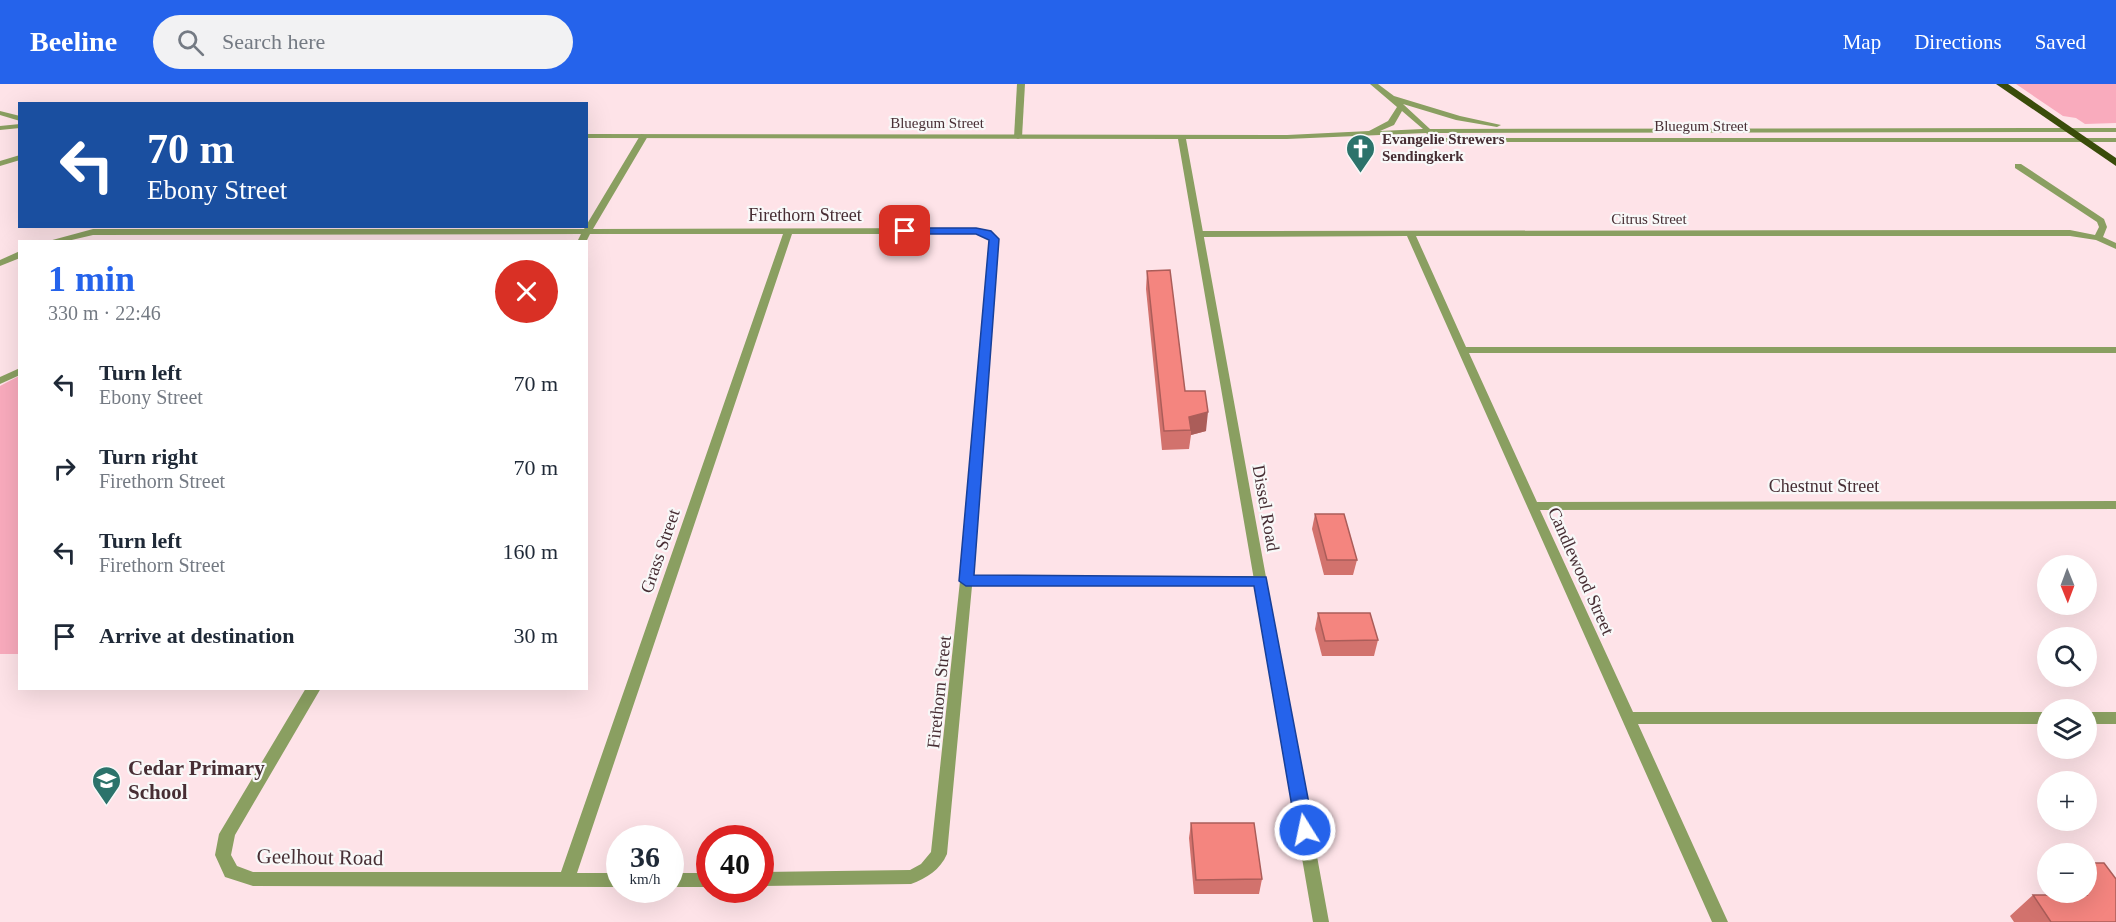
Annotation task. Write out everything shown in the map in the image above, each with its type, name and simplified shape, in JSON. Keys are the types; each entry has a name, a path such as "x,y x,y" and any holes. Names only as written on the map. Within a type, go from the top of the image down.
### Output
{"highway":[{"path":"2001,84 2116,163"}],"street":[{"path":"1018,137 1022,84"},
{"path":"1374,84 1436,140"},
{"path":"1391,98 1466,120 1542,131"},
{"path":"1358,133 1386,126 1394,120 1401,107"},
{"path":"0,121 8,116"},
{"path":"0,128 18,126"},
{"name":"Bluegum Street","path":"588,136 1287,137 1358,133 1542,131 2116,130"},
{"path":"584,237 644,136"},
{"name":"Dissel Road","path":"1182,137 1321,922"},
{"name":"Bluegum Street","path":"1287,137 1326,140 2116,140"},
{"path":"0,164 18,158"},
{"path":"2018,166 2101,221 2103,227 2098,238"},
{"name":"Firethorn Street","path":"58,240 93,232 584,237 788,232 976,231 987,233 994,239 966,581 939,854 927,869 911,877 774,879"},
{"name":"Grass Street","path":"566,880 788,232"},
{"name":"Citrus Street","path":"1199,234 2070,232 2098,238 2116,246"},
{"name":"Candlewood Street","path":"1410,234 1720,922"},
{"path":"0,263 18,255"},
{"path":"1464,350 2116,350"},
{"path":"0,381 18,372"},
{"name":"Chestnut Street","path":"1533,506 2116,505"},
{"path":"966,581 1261,581"},
{"name":"Geelhout Road","path":"313,690 227,834 223,855 231,872 253,879 606,880"},
{"path":"1628,718 2037,718"},
{"path":"2097,718 2116,718"}],"shaded area":[{"path":"2016,84 2116,84 2116,123 2085,124 2076,118 2063,116"},
{"path":"18,377 18,654 0,654 0,386"}],"building":[{"path":"1170,270 1185,391 1205,391 1208,412 1189,417 1191,430 1164,431 1147,271"},
{"path":"1315,514 1344,514 1357,560 1327,560"},
{"path":"1318,613 1370,613 1378,640 1325,641"},
{"path":"1191,823 1254,823 1262,879 1196,880"},
{"path":"2097,863 2104,863 2116,879 2116,922 2051,922 2038,903 2097,903"}],"place":[{"name":"Evangelie Strewers Sendingkerk","path":"1361,174"},
{"name":"Cedar Primary School","path":"107,806"}],"route":[{"path":"905,231 976,231 987,233 994,239 966,581 1261,581 1305,830"}]}
